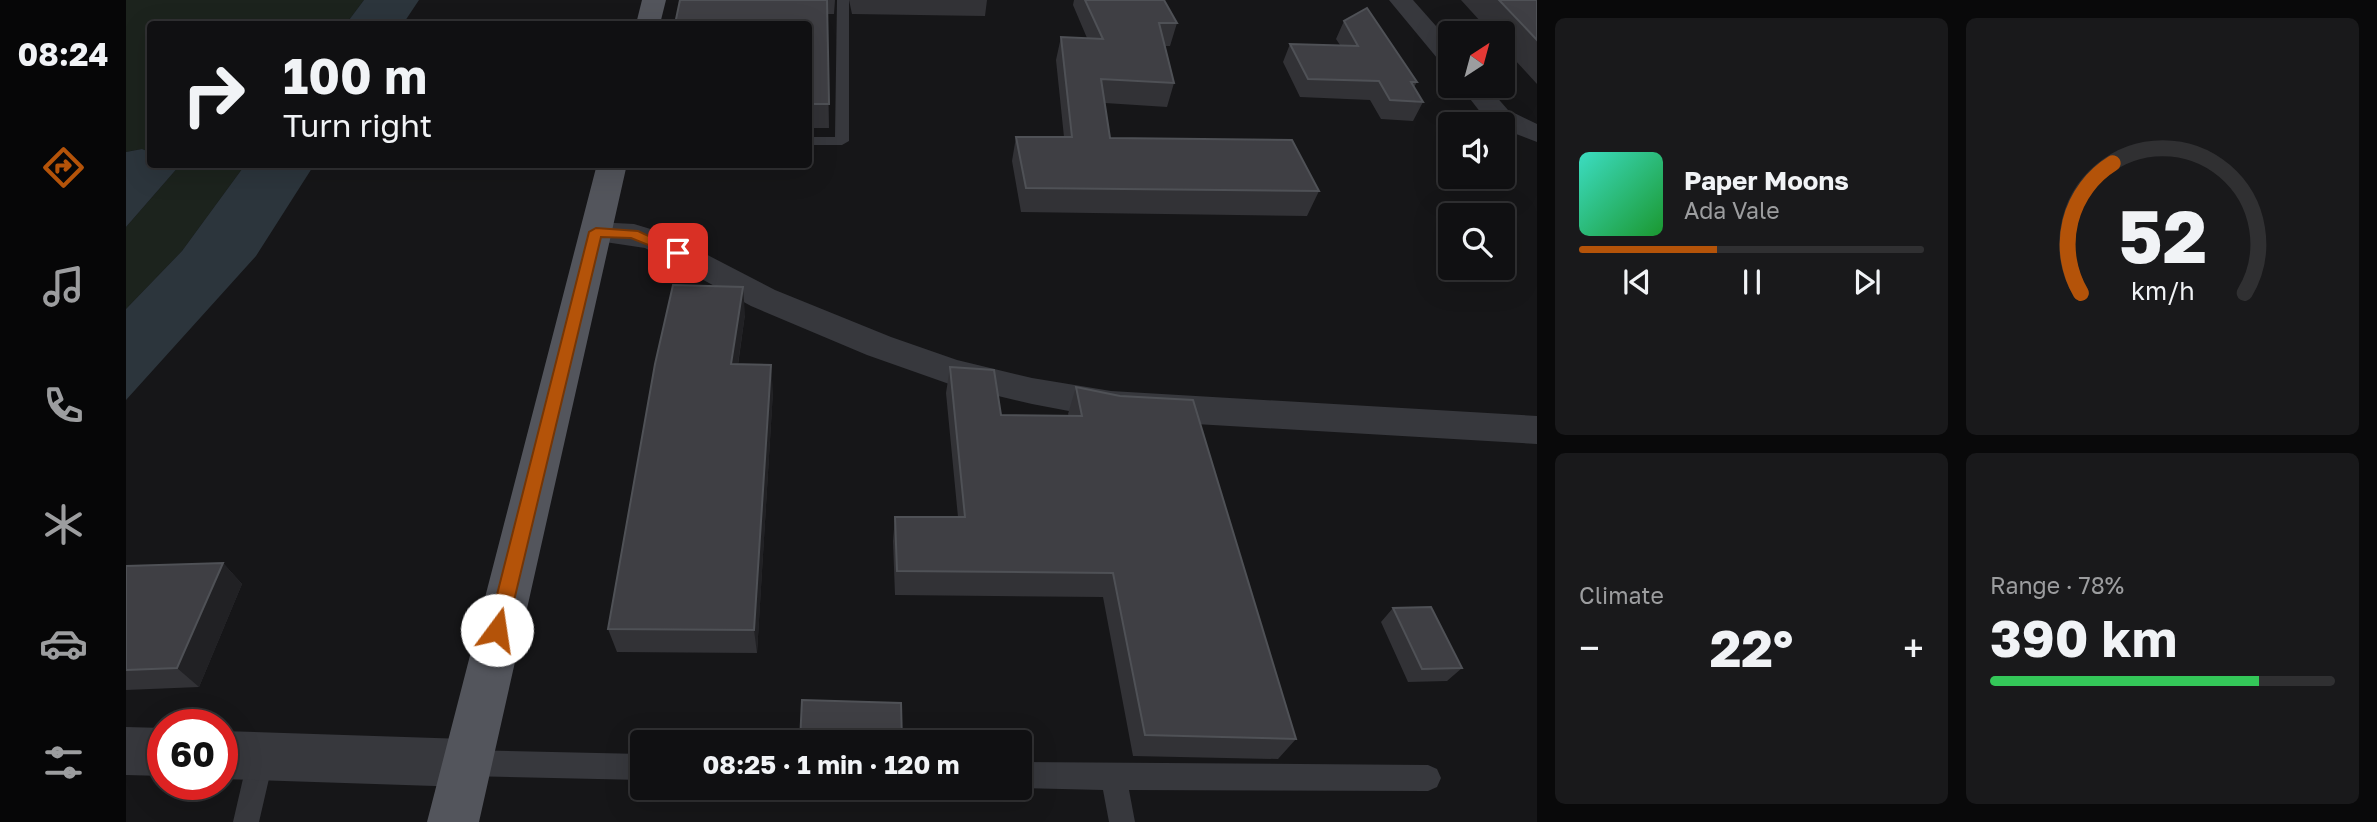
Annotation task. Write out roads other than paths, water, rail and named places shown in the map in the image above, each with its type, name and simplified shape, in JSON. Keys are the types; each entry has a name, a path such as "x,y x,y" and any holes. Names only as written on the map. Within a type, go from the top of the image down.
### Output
{"main road":[{"path":"649,21 654,0"},
{"path":"453,822 465,763 611,168"}],"street":[{"path":"1401,0 1438,44"},
{"path":"1483,98 1498,116 1537,134"},
{"path":"596,232 634,234 656,242 763,298 879,346 952,372 1032,391 1111,405 1537,430"},
{"path":"126,751 147,752"},
{"path":"242,755 465,763"}],"lane":[{"path":"812,141 842,141 843,0"},
{"path":"242,755 246,822"},
{"path":"465,763 630,766"},
{"path":"1032,775 1428,778"},
{"path":"1114,776 1122,822"}]}
